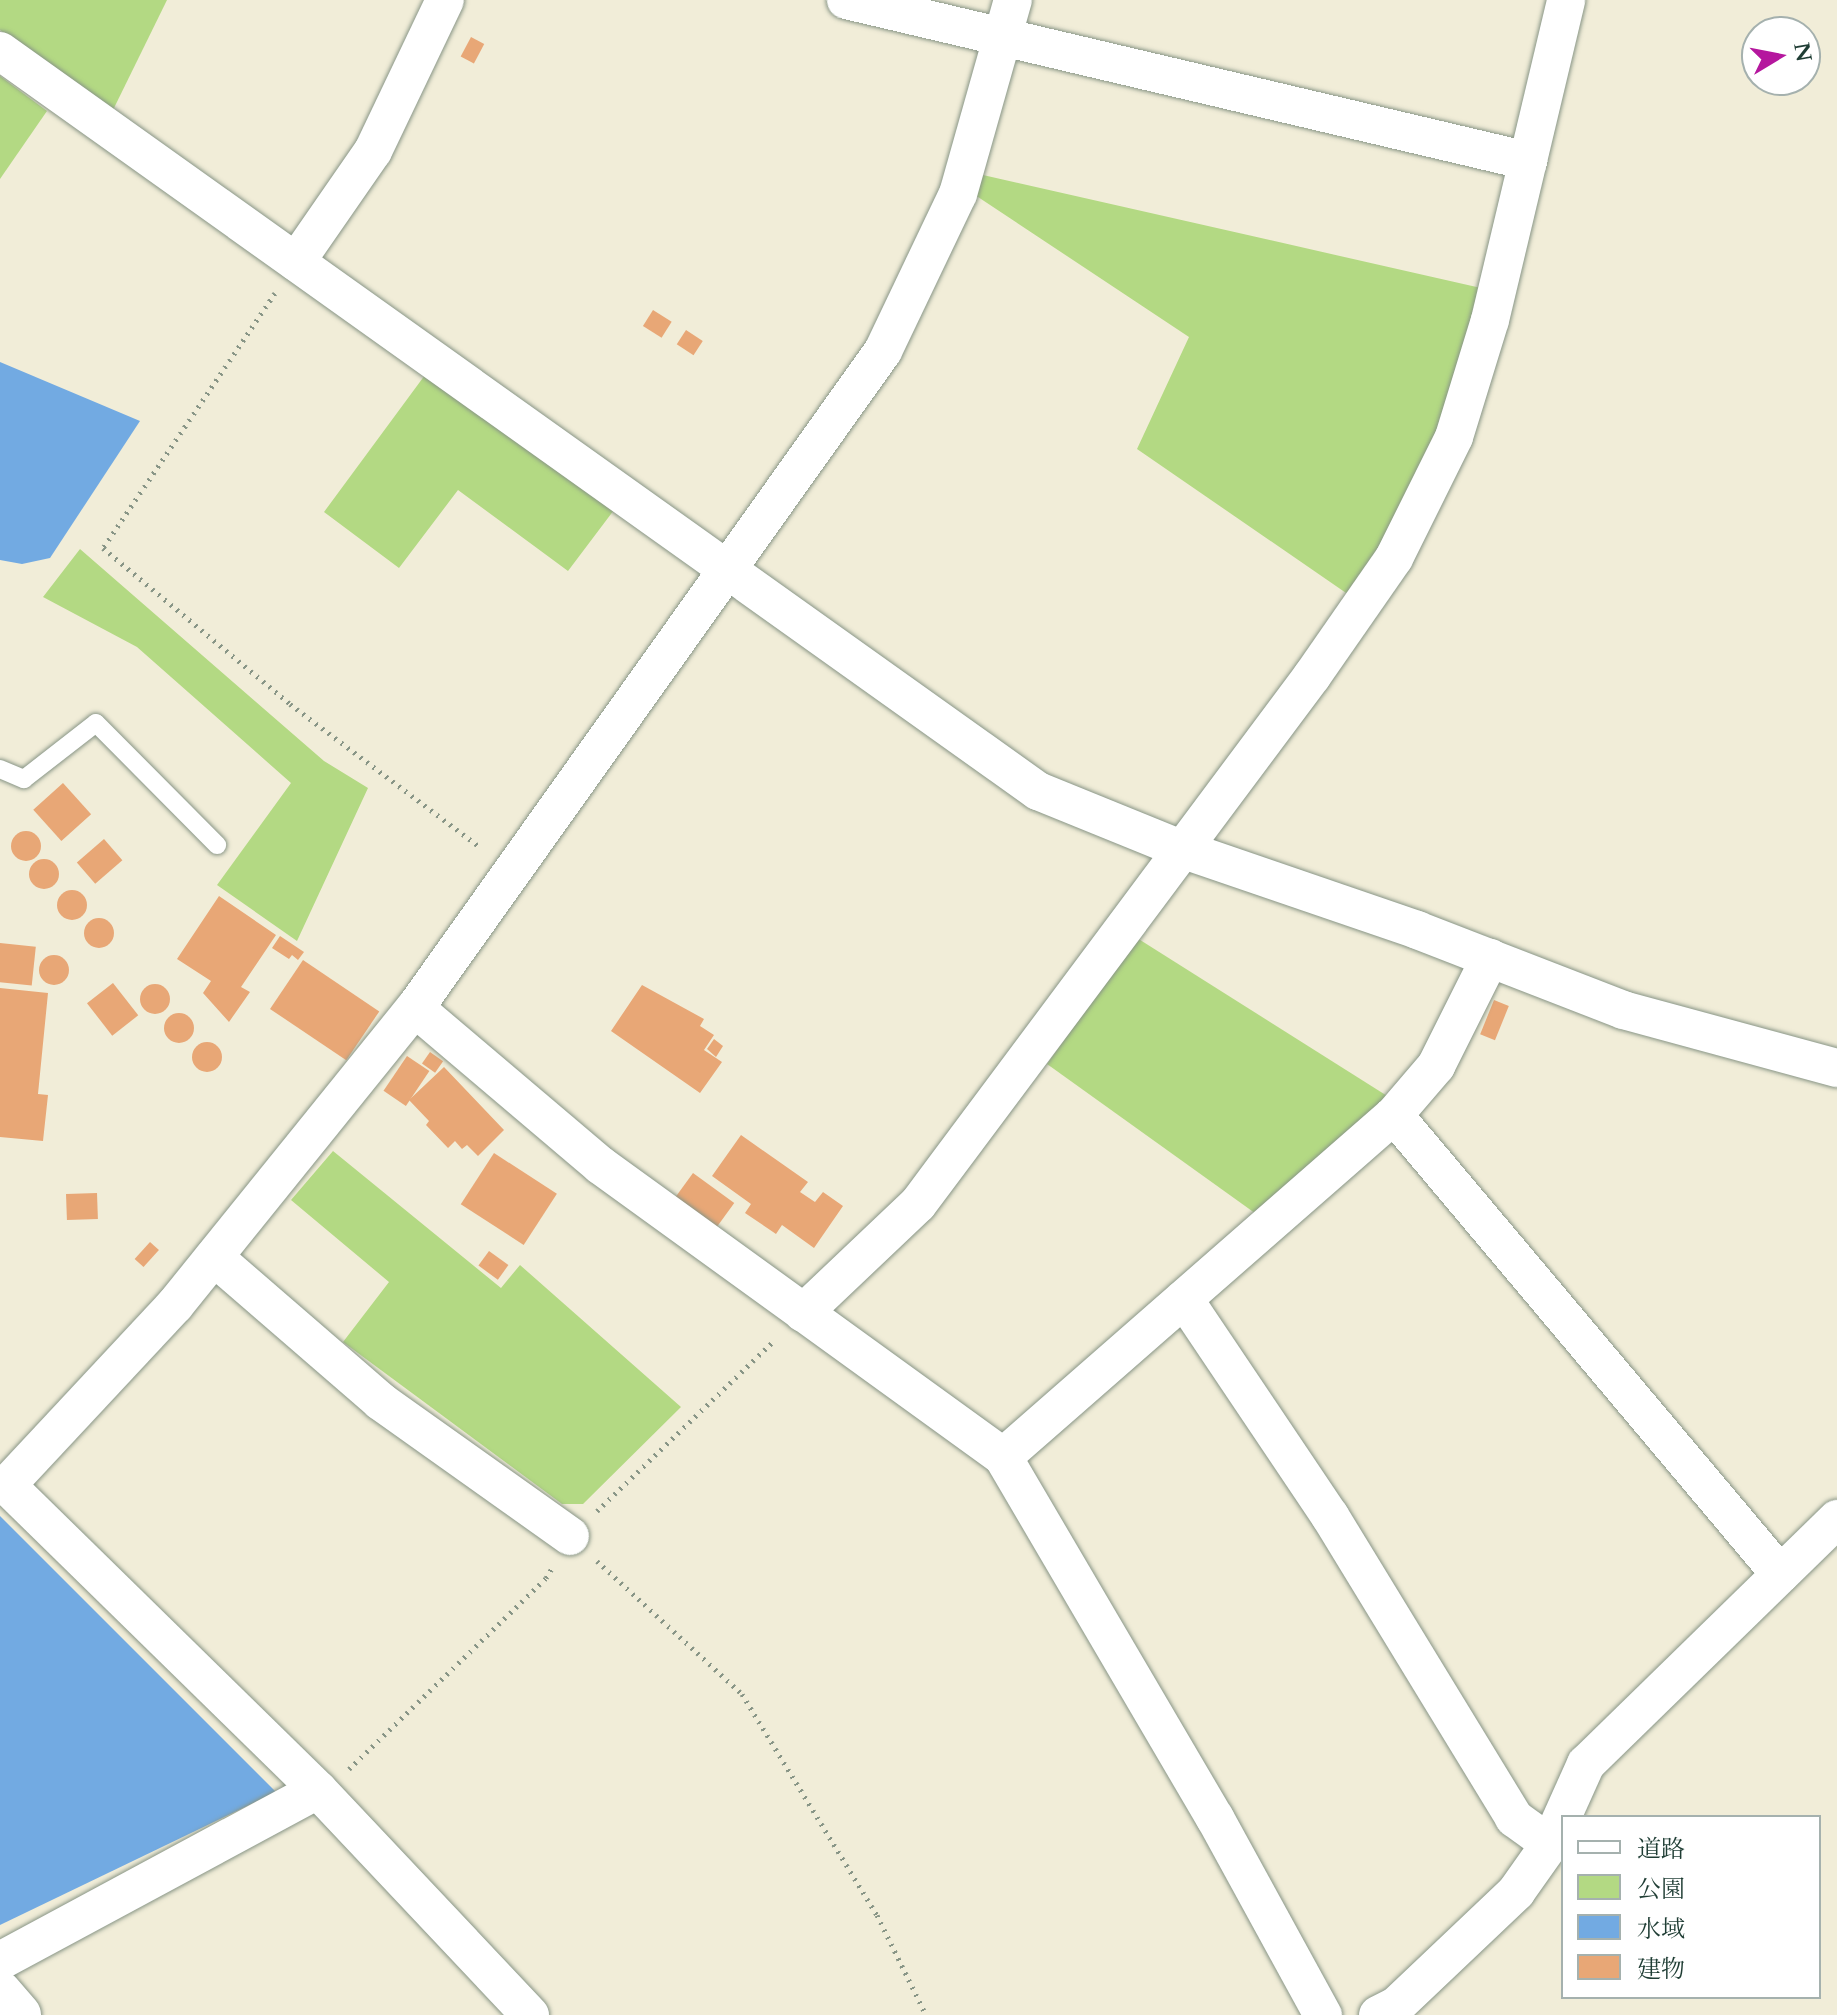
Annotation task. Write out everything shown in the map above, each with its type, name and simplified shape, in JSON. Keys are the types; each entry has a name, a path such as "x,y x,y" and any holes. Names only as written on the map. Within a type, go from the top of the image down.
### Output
{"street":[{"path":"296,262 373,151 445,0"},
{"path":"846,0 1528,161"},
{"path":"530,2015 318,1790 7,1485 175,1305 415,1008 883,351 958,194 1013,0"},
{"path":"803,1313 918,1204 1312,676 1401,545 1454,437 1490,320 1566,0"},
{"path":"0,51 730,568 1038,791 1181,849 1490,958 1623,1010 1837,1068"},
{"path":"1003,1457 1394,1115 1436,1066 1490,958"},
{"path":"415,1008 600,1165 1003,1457 1215,1818 1323,2015"},
{"path":"1394,1115 1780,1574"},
{"path":"214,1257 380,1401 570,1536"},
{"path":"1184,1299 1330,1516 1514,1818 1550,1844"},
{"path":"1563,1815 1586,1764 1837,1519"},
{"path":"0,1961 318,1790"},
{"path":"1392,2012 1516,1892 1550,1844 1561,1820"},
{"path":"0,1993 19,2015"}],"lane":[{"path":"0,769 24,779 96,723 217,845"}],"path":[{"path":"296,262 103,548 290,704 511,870"},
{"path":"318,1790 359,1763 546,1578 570,1536 803,1313"},
{"path":"570,1536 742,1694 877,1915 926,2015"}],"green space":[{"path":"0,0 167,0 113,110 0,30"},
{"path":"0,76 47,111 0,179"},
{"path":"983,175 1481,288 1448,410 1410,498 1349,595 1137,449 1189,337 975,195"},
{"path":"425,375 614,510 568,571 458,490 399,568 324,512"},
{"path":"80,549 324,761 368,788 297,941 217,885 291,783 137,647 43,597"},
{"path":"1137,938 1392,1099 1259,1216 1047,1064"},
{"path":"333,1151 501,1288 520,1265 681,1407 583,1504 562,1504 343,1342 389,1282 291,1200"}],"water":[{"path":"0,362 140,421 50,558 22,564 0,560"},
{"path":"0,1516 276,1792 0,1925"}],"building":[{"path":"471,37 484,44 474,63 461,56"},
{"path":"653,310 672,322 662,338 643,326"},
{"path":"686,330 703,341 694,355 677,344"},
{"path":"63,783 91,814 61,841 33,810"},
{"path":"26,831 32,832 40,840 40,852 32,860 26,861 20,860 12,852 11,846 12,840 20,832"},
{"path":"104,839 122,860 95,884 77,863"},
{"path":"44,859 55,863 59,874 55,885 44,889 33,885 29,874 33,863"},
{"path":"72,890 78,891 86,899 86,911 78,919 72,920 66,919 58,911 57,905 58,899 66,891"},
{"path":"219,896 276,935 241,987 250,992 229,1022 203,993 211,981 177,959"},
{"path":"99,918 105,919 113,927 113,939 105,947 99,948 93,947 85,939 84,933 85,927 93,919"},
{"path":"280,936 304,952 298,960 292,955 289,959 272,948"},
{"path":"0,943 36,947 32,986 0,982"},
{"path":"54,955 60,956 68,964 68,976 60,984 54,985 48,984 40,976 39,970 40,964 48,956"},
{"path":"303,960 379,1011 346,1060 270,1009"},
{"path":"113,983 138,1015 112,1036 87,1003"},
{"path":"155,984 161,985 169,993 169,1005 161,1013 155,1014 149,1013 141,1005 140,999 141,993 149,985"},
{"path":"642,985 704,1019 700,1026 714,1035 704,1050 722,1062 700,1093 611,1031"},
{"path":"0,988 48,993 38,1094 48,1095 43,1141 0,1137"},
{"path":"1494,1000 1509,1006 1495,1040 1480,1034"},
{"path":"179,1013 185,1014 193,1022 193,1034 185,1042 179,1043 173,1042 165,1034 164,1028 165,1022 173,1014"},
{"path":"714,1039 723,1046 716,1057 707,1049"},
{"path":"207,1042 213,1043 221,1051 221,1063 213,1071 207,1072 201,1071 193,1063 192,1057 193,1051 201,1043"},
{"path":"430,1052 443,1061 435,1073 422,1063"},
{"path":"407,1056 429,1071 406,1106 384,1091"},
{"path":"444,1067 504,1130 478,1156 467,1145 462,1149 455,1141 448,1148 426,1125 429,1121 409,1100"},
{"path":"741,1135 808,1182 800,1192 815,1202 823,1192 843,1206 814,1248 782,1225 776,1234 745,1213 751,1204 712,1176"},
{"path":"494,1153 557,1194 524,1245 461,1204"},
{"path":"693,1173 734,1203 717,1227 675,1197"},
{"path":"97,1193 98,1219 67,1220 66,1194"},
{"path":"150,1242 159,1250 144,1267 135,1259"},
{"path":"489,1251 508,1265 498,1280 478,1266"}]}
